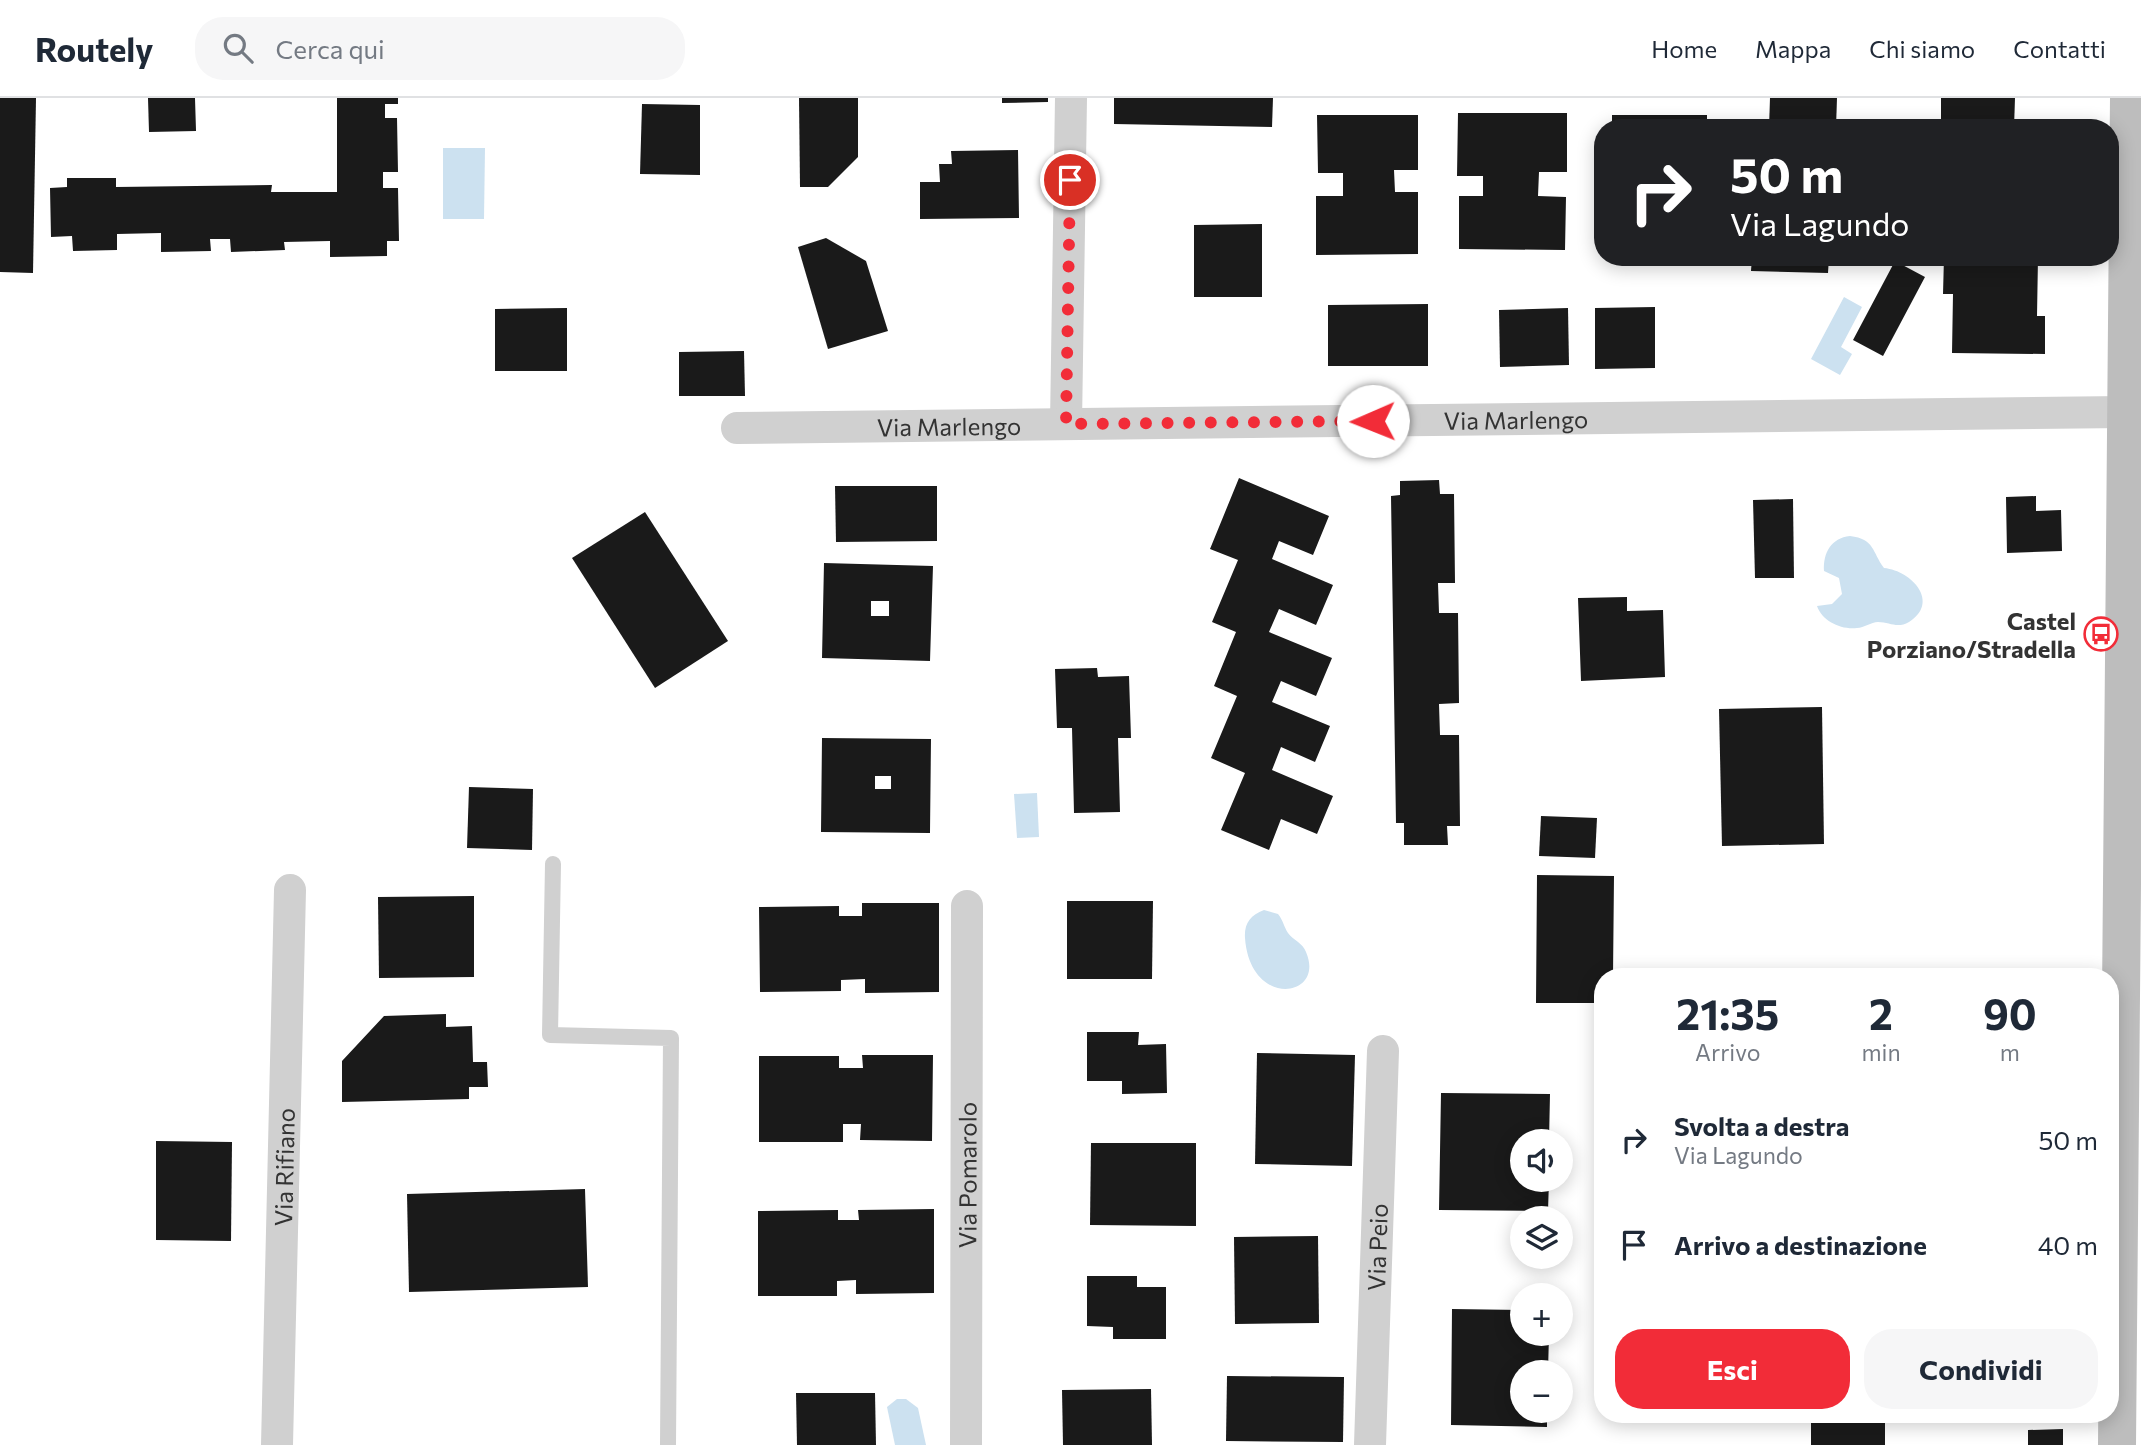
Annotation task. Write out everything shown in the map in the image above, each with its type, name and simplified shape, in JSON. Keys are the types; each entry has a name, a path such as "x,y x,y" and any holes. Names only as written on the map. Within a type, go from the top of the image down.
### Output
{"street":[{"path":"1066,424 1071,98"},
{"path":"2119,1187 2125,412 2134,258 2129,98"},
{"name":"Via Marlengo","path":"737,428 2125,412"},
{"name":"Via Rifiano","path":"277,1445 290,890"},
{"name":"Via Pomarolo","path":"966,1445 967,906"},
{"name":"Via Peio","path":"1370,1445 1383,1051"},
{"path":"2117,1423 2117,1445"}],"lane":[{"path":"553,864 551,1035 671,1038 668,1445"}],"water":[{"path":"443,148 485,148 484,219 443,219"},
{"path":"1844,297 1862,307 1841,347 1852,354 1840,375 1811,359"},
{"path":"1850,536 1869,543 1884,568 1904,575 1919,589 1922,606 1909,622 1897,625 1878,622 1860,628 1845,628 1828,620 1819,611 1817,606 1832,604 1842,594 1839,578 1824,571 1829,547 1843,537"},
{"path":"1037,793 1039,837 1017,838 1014,794"},
{"path":"1264,910 1278,914 1288,933 1306,952 1309,968 1306,979 1297,987 1285,989 1272,986 1259,977 1250,961 1245,938 1246,928 1252,917"},
{"path":"897,1399 906,1399 918,1408 926,1445 895,1445 887,1407"}],"building":[{"path":"0,98 36,98 33,273 0,272"},
{"path":"148,98 195,98 196,131 149,132"},
{"path":"337,98 398,98 398,104 385,104 385,118 397,118 398,172 383,172 383,188 398,188 399,241 387,241 387,256 330,257 330,241 284,242 285,250 231,252 230,239 210,239 211,251 161,252 161,233 117,234 117,250 73,251 72,236 51,237 50,188 67,187 67,178 116,178 116,187 272,185 271,192 337,192"},
{"path":"799,98 858,98 858,157 828,187 800,187"},
{"path":"1002,98 1048,98 1048,102 1002,103"},
{"path":"1114,98 1273,98 1272,127 1114,124"},
{"path":"1770,98 1837,98 1836,119 1769,119"},
{"path":"1941,98 2015,98 2014,119 1941,119"},
{"path":"642,104 700,105 700,175 640,174"},
{"path":"1458,113 1567,113 1567,172 1539,172 1538,196 1566,197 1565,250 1459,249 1459,196 1483,196 1483,176 1457,176"},
{"path":"1317,115 1418,115 1418,170 1394,170 1395,192 1418,192 1418,254 1316,255 1316,196 1343,196 1343,173 1318,173"},
{"path":"1612,115 1707,115 1707,119 1612,119"},
{"path":"1018,150 1019,218 920,219 920,182 940,182 939,164 952,164 951,151"},
{"path":"1262,224 1262,297 1194,297 1194,225"},
{"path":"826,238 866,261 888,331 828,349 798,247"},
{"path":"1751,266 1828,266 1828,273 1751,271"},
{"path":"1892,266 1904,266 1925,277 1883,356 1853,340"},
{"path":"1944,266 2038,266 2037,316 2045,316 2045,354 1952,353 1953,294 1943,294"},
{"path":"1428,304 1428,366 1328,366 1328,305"},
{"path":"1655,307 1655,368 1595,369 1595,308"},
{"path":"567,308 567,371 495,371 495,309"},
{"path":"1568,308 1569,365 1500,367 1499,310"},
{"path":"744,351 745,396 679,396 679,352"},
{"path":"1239,478 1329,516 1313,555 1279,541 1272,559 1333,585 1316,625 1279,609 1269,632 1332,658 1316,696 1281,681 1272,702 1330,726 1315,762 1281,747 1272,770 1333,796 1317,834 1281,819 1269,850 1221,830 1245,773 1211,758 1237,696 1214,686 1236,632 1212,622 1238,560 1210,549"},
{"path":"1439,480 1440,494 1454,494 1455,583 1438,583 1439,613 1458,613 1459,703 1439,704 1440,735 1459,735 1460,826 1447,826 1448,845 1404,845 1404,823 1396,823 1391,496 1400,495 1400,481"},
{"path":"835,486 937,486 937,541 836,542"},
{"path":"2036,496 2036,511 2061,510 2062,551 2007,553 2006,497"},
{"path":"1793,499 1794,578 1755,578 1753,500"},
{"path":"645,512 728,641 655,688 572,558"},
{"path":"824,563 933,566 930,661 822,658","holes":["871,601 889,601 889,616 871,616"]},
{"path":"1627,597 1627,611 1663,610 1665,677 1581,681 1578,598"},
{"path":"1097,668 1098,677 1129,676 1131,738 1118,738 1120,812 1074,813 1072,728 1057,728 1055,669"},
{"path":"1822,707 1824,844 1722,846 1719,709"},
{"path":"822,738 931,739 930,833 821,832","holes":["875,776 891,776 891,789 875,789"]},
{"path":"469,787 533,789 532,850 467,848"},
{"path":"1541,816 1597,818 1595,858 1539,856"},
{"path":"1537,875 1614,876 1613,968 1594,968 1594,1003 1536,1003"},
{"path":"474,896 474,977 379,978 378,897"},
{"path":"1067,901 1153,901 1152,979 1067,979"},
{"path":"862,903 939,903 939,992 865,993 865,979 841,980 841,991 760,992 759,907 839,906 839,916 862,916"},
{"path":"446,1014 446,1027 472,1026 473,1062 487,1062 488,1087 469,1087 469,1099 342,1102 342,1061 384,1016"},
{"path":"1087,1032 1139,1032 1138,1045 1166,1044 1167,1093 1122,1094 1122,1081 1087,1081"},
{"path":"1257,1053 1355,1055 1352,1166 1255,1164"},
{"path":"862,1055 933,1055 932,1141 860,1140 861,1124 843,1124 843,1142 759,1142 759,1056 839,1056 839,1068 863,1068"},
{"path":"1441,1093 1550,1094 1549,1129 1510,1129 1510,1192 1549,1192 1548,1206 1510,1206 1510,1211 1439,1210"},
{"path":"156,1141 232,1142 231,1241 156,1240"},
{"path":"1091,1143 1196,1143 1196,1226 1090,1225"},
{"path":"585,1189 588,1287 409,1292 407,1194"},
{"path":"934,1209 934,1293 856,1294 856,1280 837,1281 837,1296 758,1296 758,1211 838,1210 838,1220 859,1220 858,1210"},
{"path":"1318,1236 1319,1323 1235,1324 1234,1237"},
{"path":"1087,1276 1137,1276 1137,1287 1166,1287 1166,1339 1113,1339 1113,1327 1087,1326"},
{"path":"1452,1309 1510,1310 1510,1346 1549,1346 1548,1360 1510,1360 1510,1423 1547,1423 1547,1427 1451,1425"},
{"path":"1227,1376 1344,1377 1343,1442 1226,1441"},
{"path":"1151,1389 1152,1445 1063,1445 1062,1390"},
{"path":"796,1393 875,1393 876,1445 797,1445"},
{"path":"1811,1423 1885,1423 1885,1445 1811,1445"},
{"path":"2063,1429 2063,1445 2028,1445 2028,1430"}],"place":[{"name":"Castel Porziano/Stradella","path":"2101,634"}],"route":[{"path":"1070,180 1066,424 1373,421"}]}
